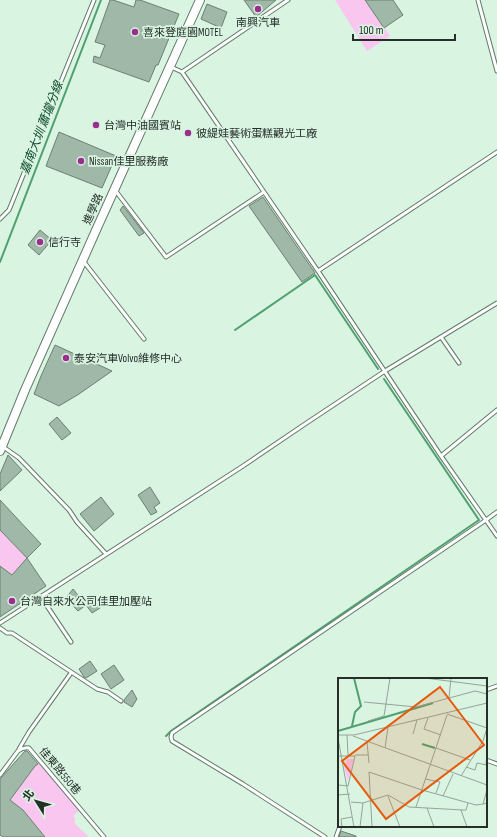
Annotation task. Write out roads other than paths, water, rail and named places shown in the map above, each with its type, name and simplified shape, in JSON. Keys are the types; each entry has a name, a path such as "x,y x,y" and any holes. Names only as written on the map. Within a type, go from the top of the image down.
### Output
{"main road":[{"name":"進學路","path":"1,449 25,390 114,189 200,0"}],"lane":[{"path":"0,219 9,210 94,0"},
{"path":"182,72 288,0"},
{"path":"478,0 497,71"},
{"path":"169,66 182,72 318,271 441,456 497,536"},
{"path":"318,271 497,152"},
{"path":"114,189 166,257 264,192"},
{"path":"83,260 144,339"},
{"path":"0,623 243,466 385,371 497,303"},
{"path":"441,337 460,363"},
{"path":"441,456 497,410"},
{"path":"1,449 19,458 69,510 77,522 106,554"},
{"path":"325,837 243,784 172,741 170,737 172,733 497,512"},
{"path":"41,597 71,642"},
{"path":"0,628 7,633 12,633 96,690 108,692 121,701"},
{"path":"0,775 71,673"},
{"path":"487,690 497,686"},
{"name":"佳東路550巷","path":"18,751 21,748 29,748 104,837"},
{"path":"487,760 497,764"},
{"path":"336,837 340,827"}],"waterway":[{"name":"嘉南大圳 蕭壠分線","path":"0,262 101,0"},
{"path":"235,330 315,275 378,369"},
{"path":"166,736 171,731 479,520 384,379"}],"place":[{"name":"南興汽車","path":"258,9"},
{"name":"喜來登庭園MOTEL","path":"135,32"},
{"name":"台灣中油國賓站","path":"96,125"},
{"name":"彼緹娃藝術蛋糕觀光工廠","path":"188,133"},
{"name":"Nissan佳里服務廠","path":"81,161"},
{"name":"信行寺","path":"40,242"},
{"name":"泰安汽車Volvo維修中心","path":"66,358"},
{"name":"台灣自來水公司佳里加壓站","path":"12,601"}]}
